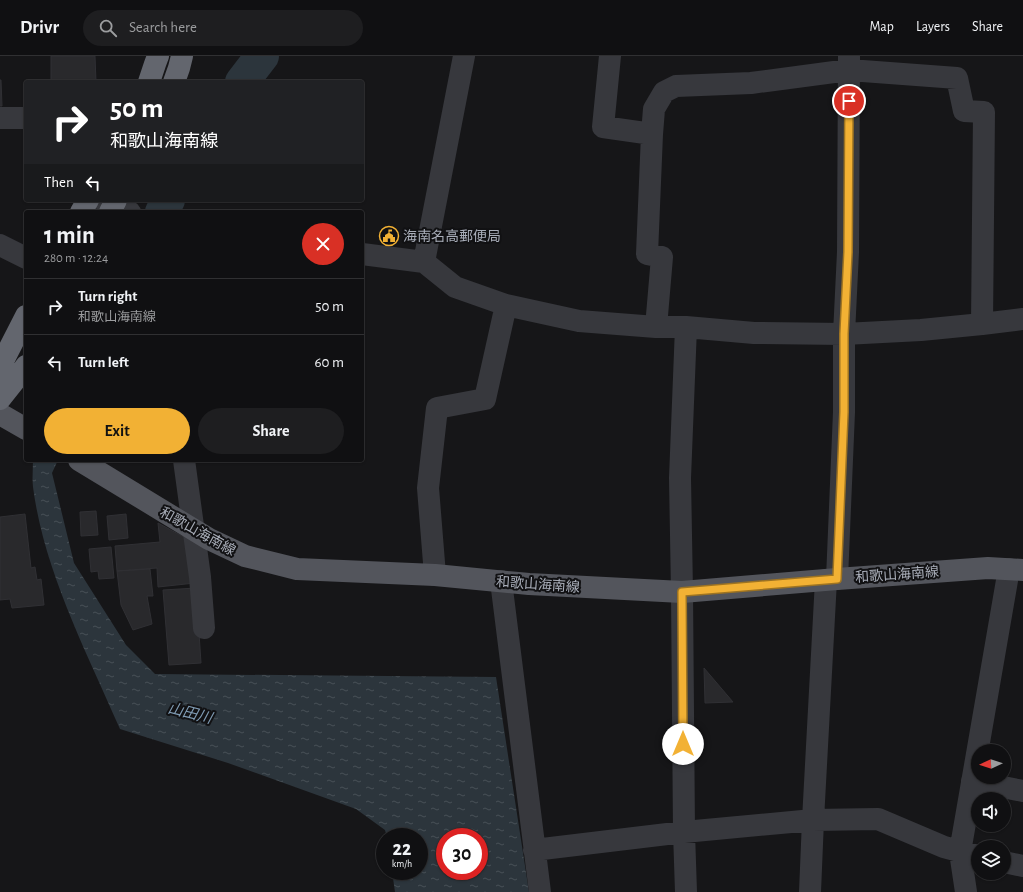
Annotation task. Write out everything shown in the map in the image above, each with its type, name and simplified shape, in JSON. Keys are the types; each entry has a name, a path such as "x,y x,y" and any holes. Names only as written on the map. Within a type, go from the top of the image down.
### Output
{"highway":[{"path":"150,80 158,56"},
{"path":"175,80 182,56"},
{"path":"0,374 4,359 24,320"},
{"path":"0,399 24,370"}],"main road":[{"path":"0,414 24,428"},
{"name":"和歌山海南線","path":"82,462 209,539 245,556 296,569 434,575 501,581 682,592 831,579 988,568 1016,569"}],"street":[{"path":"424,262 464,56"},
{"path":"610,56 603,128 652,134"},
{"path":"810,892 813,820 844,412 844,334 848,252 849,63"},
{"path":"656,328 662,257 647,254 654,109 664,92 676,86 751,83 849,63 957,78 964,111 984,112 982,324"},
{"path":"0,118 24,118"},
{"path":"0,245 24,257"},
{"path":"364,254 424,262 455,287 506,305 579,321 656,328 686,327 754,333 844,334 921,330 1023,319"},
{"path":"434,575 428,488 437,408 485,399 506,305"},
{"path":"686,327 680,478 686,892"},
{"path":"184,462 200,577 204,628"},
{"path":"980,744 1016,569"},
{"path":"501,581 540,892"},
{"path":"966,892 972,784"},
{"path":"987,784 1023,791"},
{"path":"534,850 684,832 813,820 878,819 944,847 969,854"},
{"path":"1011,863 1023,866"}],"water":[{"path":"33,462 57,462 52,473 74,563 126,645 155,674 496,677 529,892 395,892 393,880 428,880 428,828 382,828 356,809 228,763 120,729 68,611 47,550 33,487"}],"building":[{"path":"51,56 95,56 96,80 51,80"},
{"path":"1,80 2,106 0,106"},
{"path":"96,511 98,535 81,536 80,512"},
{"path":"25,514 31,568 35,567 37,580 41,579 44,605 12,608 10,599 0,600 0,517"},
{"path":"126,514 128,538 109,540 107,516"},
{"path":"158,523 191,541 195,583 158,587 157,568 117,571 115,546 160,542"},
{"path":"111,547 114,578 99,579 98,571 91,572 89,549"},
{"path":"150,569 153,596 147,596 152,624 133,630 121,605 117,571"},
{"path":"196,588 201,663 169,665 163,590"},
{"path":"704,668 733,702 705,703"}],"waterway":[{"name":"山田川","path":"244,80 262,56"},
{"name":"山田川","path":"163,210 167,202"}],"place":[{"name":"海南名高郵便局","path":"389,236"}],"route":[{"path":"683,744 682,592 837,579 844,412 844,334 848,252 849,101"}]}
